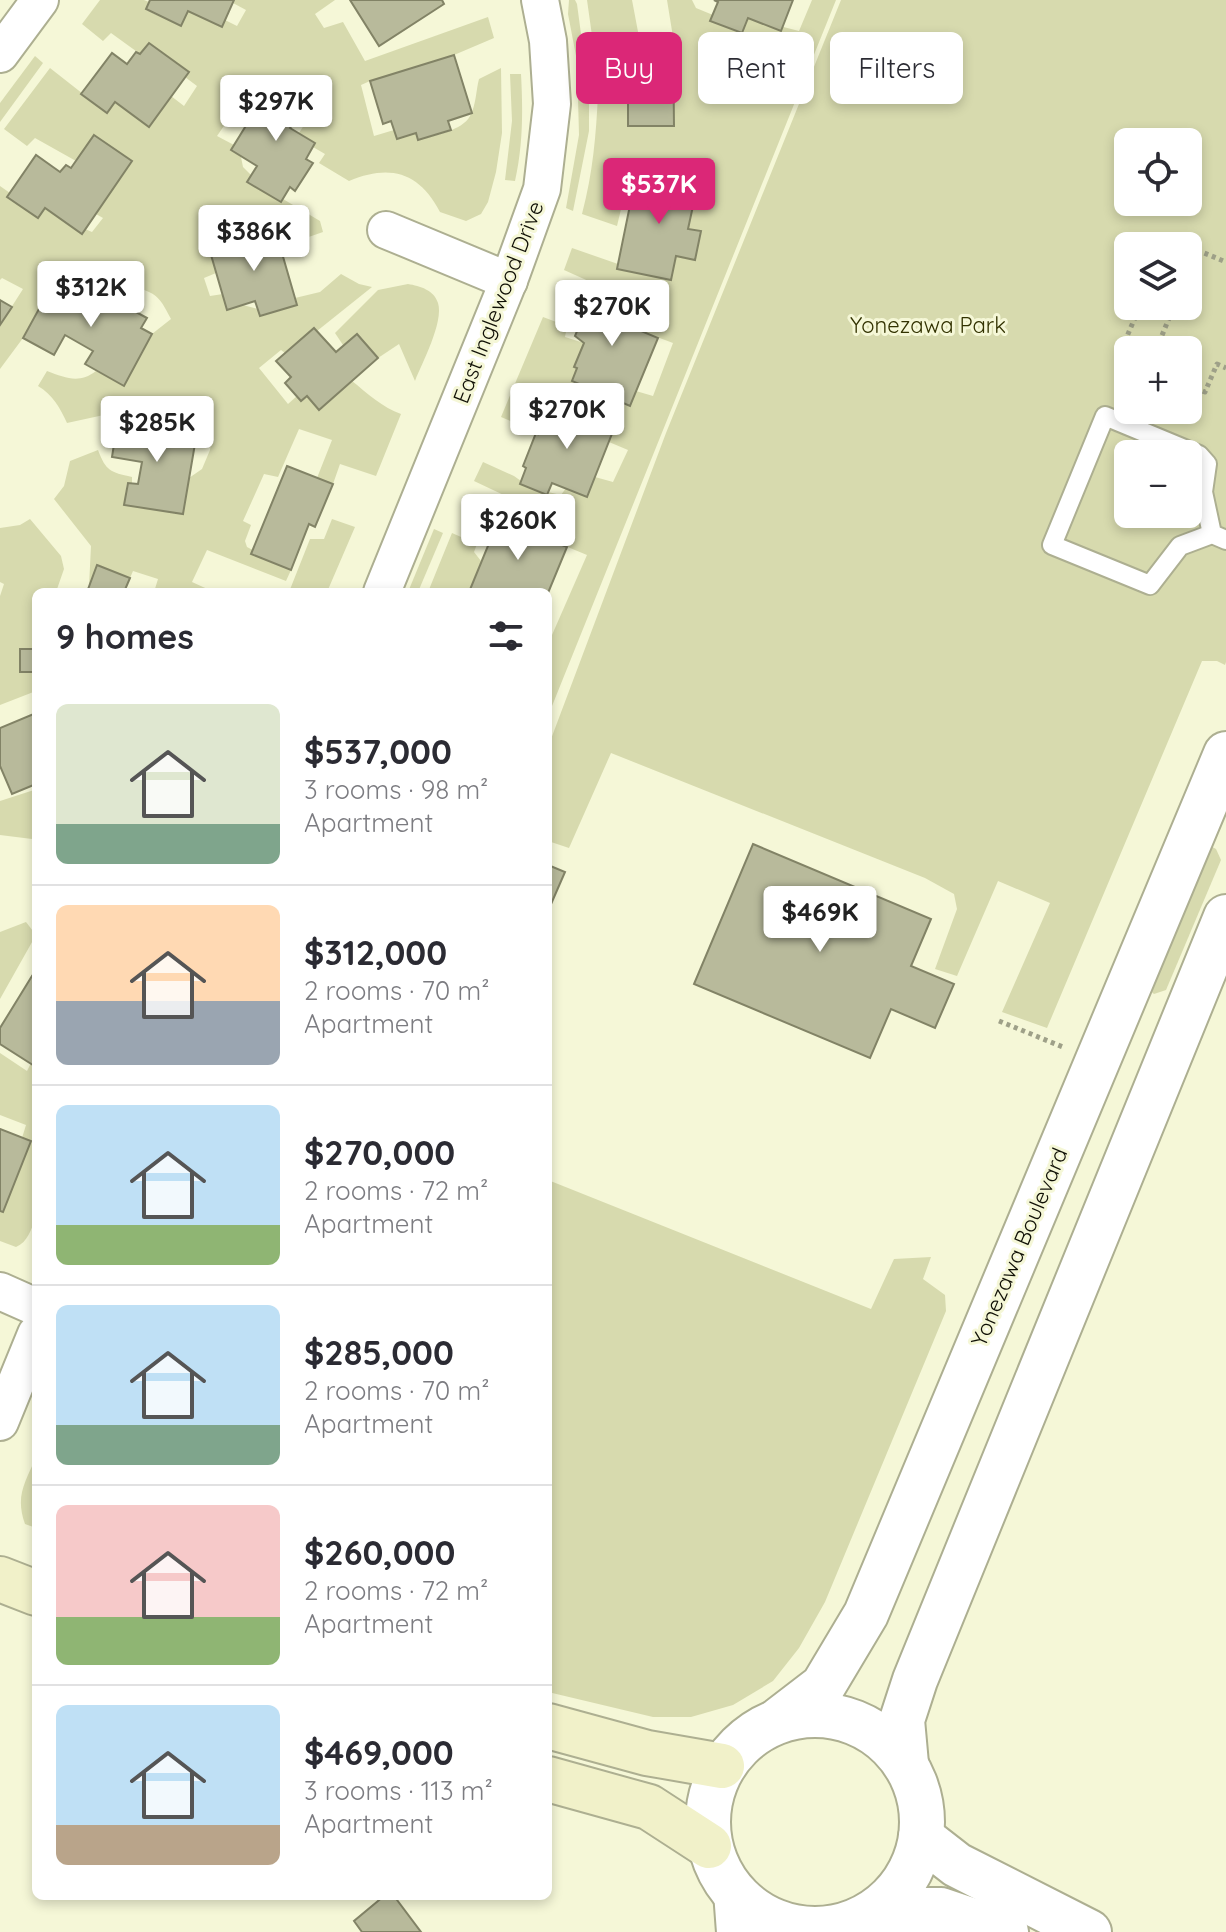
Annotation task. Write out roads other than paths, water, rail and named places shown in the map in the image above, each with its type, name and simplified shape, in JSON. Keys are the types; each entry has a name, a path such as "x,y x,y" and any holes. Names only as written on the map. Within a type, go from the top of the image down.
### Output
{"main road":[{"path":"0,1579 32,1591"},
{"path":"552,1727 647,1753 722,1766"},
{"path":"552,1780 649,1807 709,1846"}],"street":[{"path":"0,54 40,0"},
{"name":"East Inglewood Drive","path":"384,588 509,281 542,189 552,104 548,41 540,0"},
{"path":"386,230 509,281"},
{"name":"Yonezawa Boulevard","path":"780,1719 823,1686 866,1614 1226,754"},
{"path":"882,1910 910,1873 921,1837 920,1799 906,1764 902,1720 915,1680 1226,917"},
{"path":"0,1291 32,1305"},
{"path":"0,1422 32,1344"},
{"path":"906,1764 881,1736 854,1720 817,1713 780,1719 747,1737 722,1766 712,1785 709,1846 733,1912 765,1918 800,1931 838,1927 882,1910 941,1910 1006,1932"},
{"path":"921,1837 957,1865 1089,1932"}],"lane":[{"path":"1105,416 1199,455 1207,464 1203,492 1219,537 1180,546 1150,585 1052,545 1105,416"}],"park label":[{"name":"Yonezawa Park","path":"928,325"}]}
